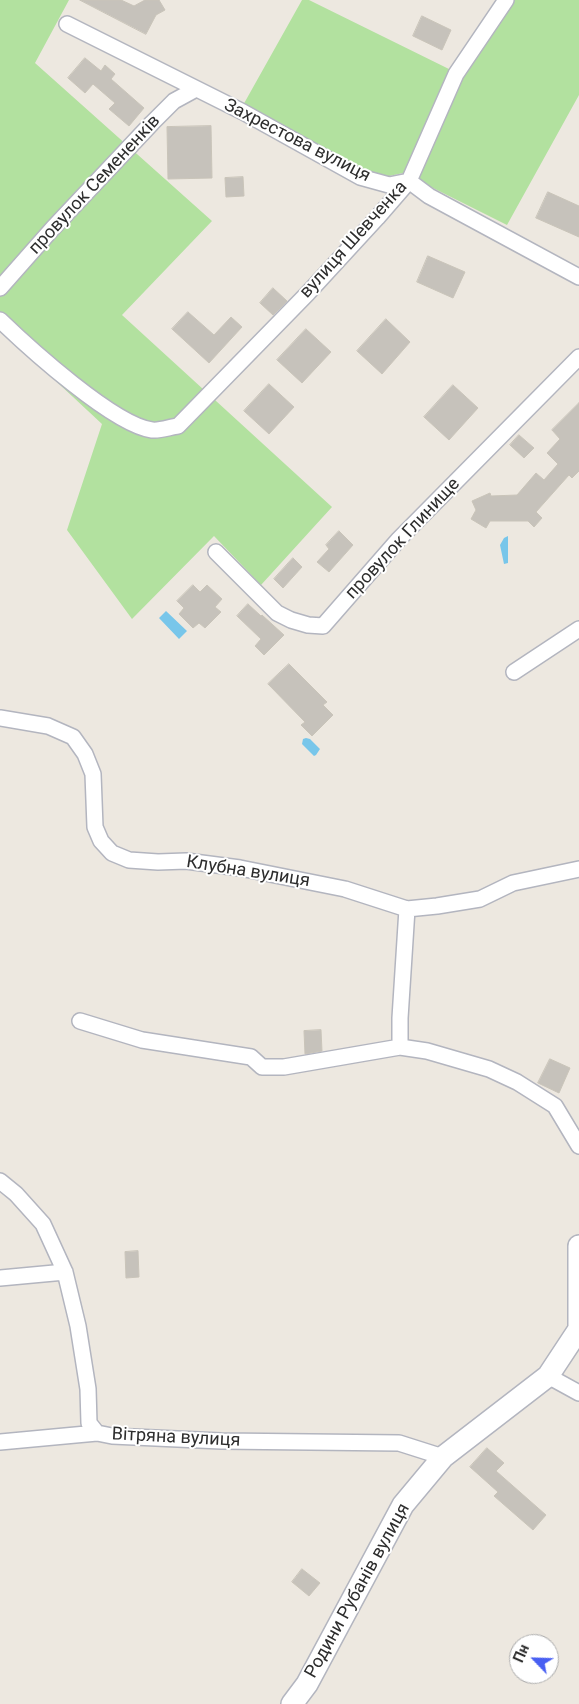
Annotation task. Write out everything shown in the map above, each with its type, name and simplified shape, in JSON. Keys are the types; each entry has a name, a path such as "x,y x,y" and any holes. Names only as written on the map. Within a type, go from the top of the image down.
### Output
{"street":[{"name":"вулиця Шевченка","path":"0,320 19,338 95,400 129,422 152,430 178,426 314,286 378,218 409,181 456,74 506,0"},
{"name":"Захрестова вулиця","path":"67,24 243,112 360,177 389,186 409,181"},
{"name":"провулок Семененків","path":"0,288 89,190 174,101 196,89"},
{"path":"409,181 429,196 579,277"},
{"name":"провулок Глинище","path":"216,552 277,613 308,625 322,626 398,539 579,357"},
{"path":"514,672 579,629"},
{"name":"Клубна вулиця","path":"0,718 48,726 74,737 85,754 93,774 95,827 101,841 112,853 129,860 186,861 279,876 345,889 408,909 480,899 513,883 579,869"},
{"path":"400,1048 400,1018 408,909"},
{"path":"80,1020 142,1040 252,1057 262,1067 284,1067 400,1048 427,1051 488,1069 517,1082 555,1106 579,1146"},
{"name":"Вітряна вулиця","path":"0,1181 16,1194 44,1224 65,1272 78,1326 88,1389 88,1424 97,1433 112,1436 221,1441 399,1443 443,1457"},
{"name":"Родини Рубанів вулиця","path":"292,1704 307,1684 402,1505 443,1457 548,1376 579,1329 579,1246"},
{"path":"0,1278 65,1272"},
{"path":"548,1376 579,1393"},
{"path":"0,1442 97,1433"}],"green space":[{"path":"0,0 69,0 35,63 212,221 122,315 332,507 261,585 214,536 132,619 67,530 102,424 0,329"},
{"path":"302,0 309,0 453,71 513,0 579,0 579,95 507,225 403,173 380,178 242,107"}],"water":[{"path":"508,536 508,563 504,564 500,545 504,538"},
{"path":"166,611 187,631 179,639 159,618"},
{"path":"303,739 310,739 320,749 316,755 314,756 302,744"}],"building":[{"path":"80,0 121,0 134,6 145,0 159,0 165,10 156,15 146,34"},
{"path":"422,16 451,30 442,50 413,36"},
{"path":"85,58 101,71 105,65 115,74 111,79 144,108 129,126 109,109 115,103 93,84 85,93 68,78"},
{"path":"211,126 212,178 168,179 167,127"},
{"path":"243,177 244,196 226,197 225,178"},
{"path":"548,192 579,206 579,237 536,218"},
{"path":"428,256 465,272 453,298 417,282"},
{"path":"273,288 287,301 273,315 260,303"},
{"path":"188,312 214,335 231,317 242,327 209,363 172,329"},
{"path":"386,319 410,342 382,374 357,351"},
{"path":"306,329 331,352 302,383 277,360"},
{"path":"269,384 294,407 269,434 244,411"},
{"path":"453,385 478,408 449,440 424,417"},
{"path":"579,403 579,471 572,478 569,475 536,512 542,518 534,527 528,521 490,521 486,528 471,519 476,510 472,501 490,493 491,496 517,495 536,473 544,480 558,464 547,453 560,439 552,430"},
{"path":"519,435 534,448 524,458 510,445"},
{"path":"339,531 353,545 329,572 317,562 329,549 326,545"},
{"path":"293,558 302,567 283,588 274,579"},
{"path":"193,585 200,592 207,585 222,599 215,607 221,612 205,628 199,623 193,628 179,614 184,608 177,601"},
{"path":"248,604 284,635 264,655 255,646 261,639 237,616"},
{"path":"289,664 327,702 323,705 333,715 312,736 301,725 305,722 268,684"},
{"path":"321,1030 322,1051 305,1054 304,1031"},
{"path":"550,1059 570,1068 559,1093 538,1083"},
{"path":"138,1251 139,1277 126,1278 125,1252"},
{"path":"487,1448 504,1463 496,1471 546,1515 533,1530 494,1496 498,1492 470,1467"},
{"path":"302,1569 320,1583 309,1596 292,1582"}]}
